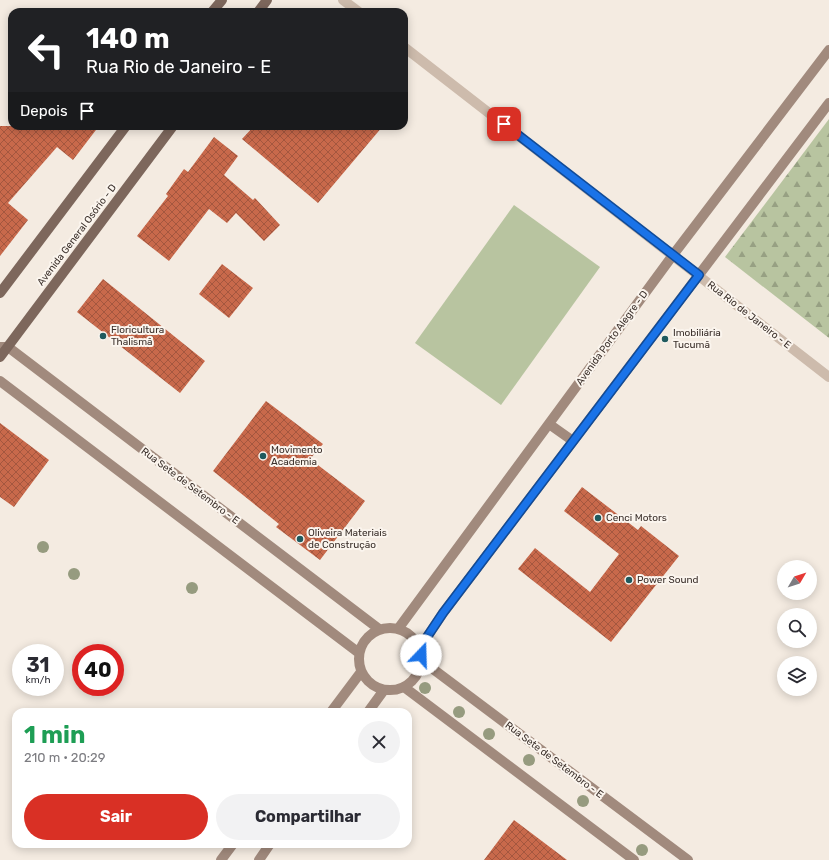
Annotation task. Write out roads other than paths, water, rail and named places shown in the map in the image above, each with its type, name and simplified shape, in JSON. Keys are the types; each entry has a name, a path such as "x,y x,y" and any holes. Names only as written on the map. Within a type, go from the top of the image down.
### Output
{"main road":[{"path":"215,8 222,0"},
{"path":"0,293 123,130"},
{"name":"Avenida General Osório - D","path":"0,357 4,347 170,130"}],"street":[{"path":"343,0 354,8"},
{"name":"Rua Rio de Janeiro - E","path":"408,50 829,377"},
{"name":"Avenida Porto Alegre - D","path":"398,629 673,255 829,50"},
{"path":"419,649 443,613 829,104"},
{"name":"Rua Sete de Setembro - E","path":"4,347 379,629"},
{"path":"0,381 359,653"},
{"path":"549,424 573,441"},
{"path":"388,627 398,629 411,636 419,649 421,660 416,676 404,687 394,690 384,690 375,687 361,672 358,662 359,653 362,642 370,634 379,629 388,627"},
{"name":"Rua Sete de Setembro - E","path":"421,660 688,860"},
{"path":"334,708 361,672"},
{"path":"404,687 634,860"},
{"path":"371,708 384,690"},
{"path":"221,860 229,848"},
{"path":"259,860 267,848"}],"place":[{"name":"Floricultura Thalismã","path":"103,336"},
{"name":"Imobiliária Tucumã","path":"665,339"},
{"name":"Movimento Academia","path":"263,456"},
{"name":"Cenci Motors","path":"598,518"},
{"name":"Oliveira Materiais de Construção","path":"300,539"},
{"name":"Power Sound","path":"629,580"}]}
